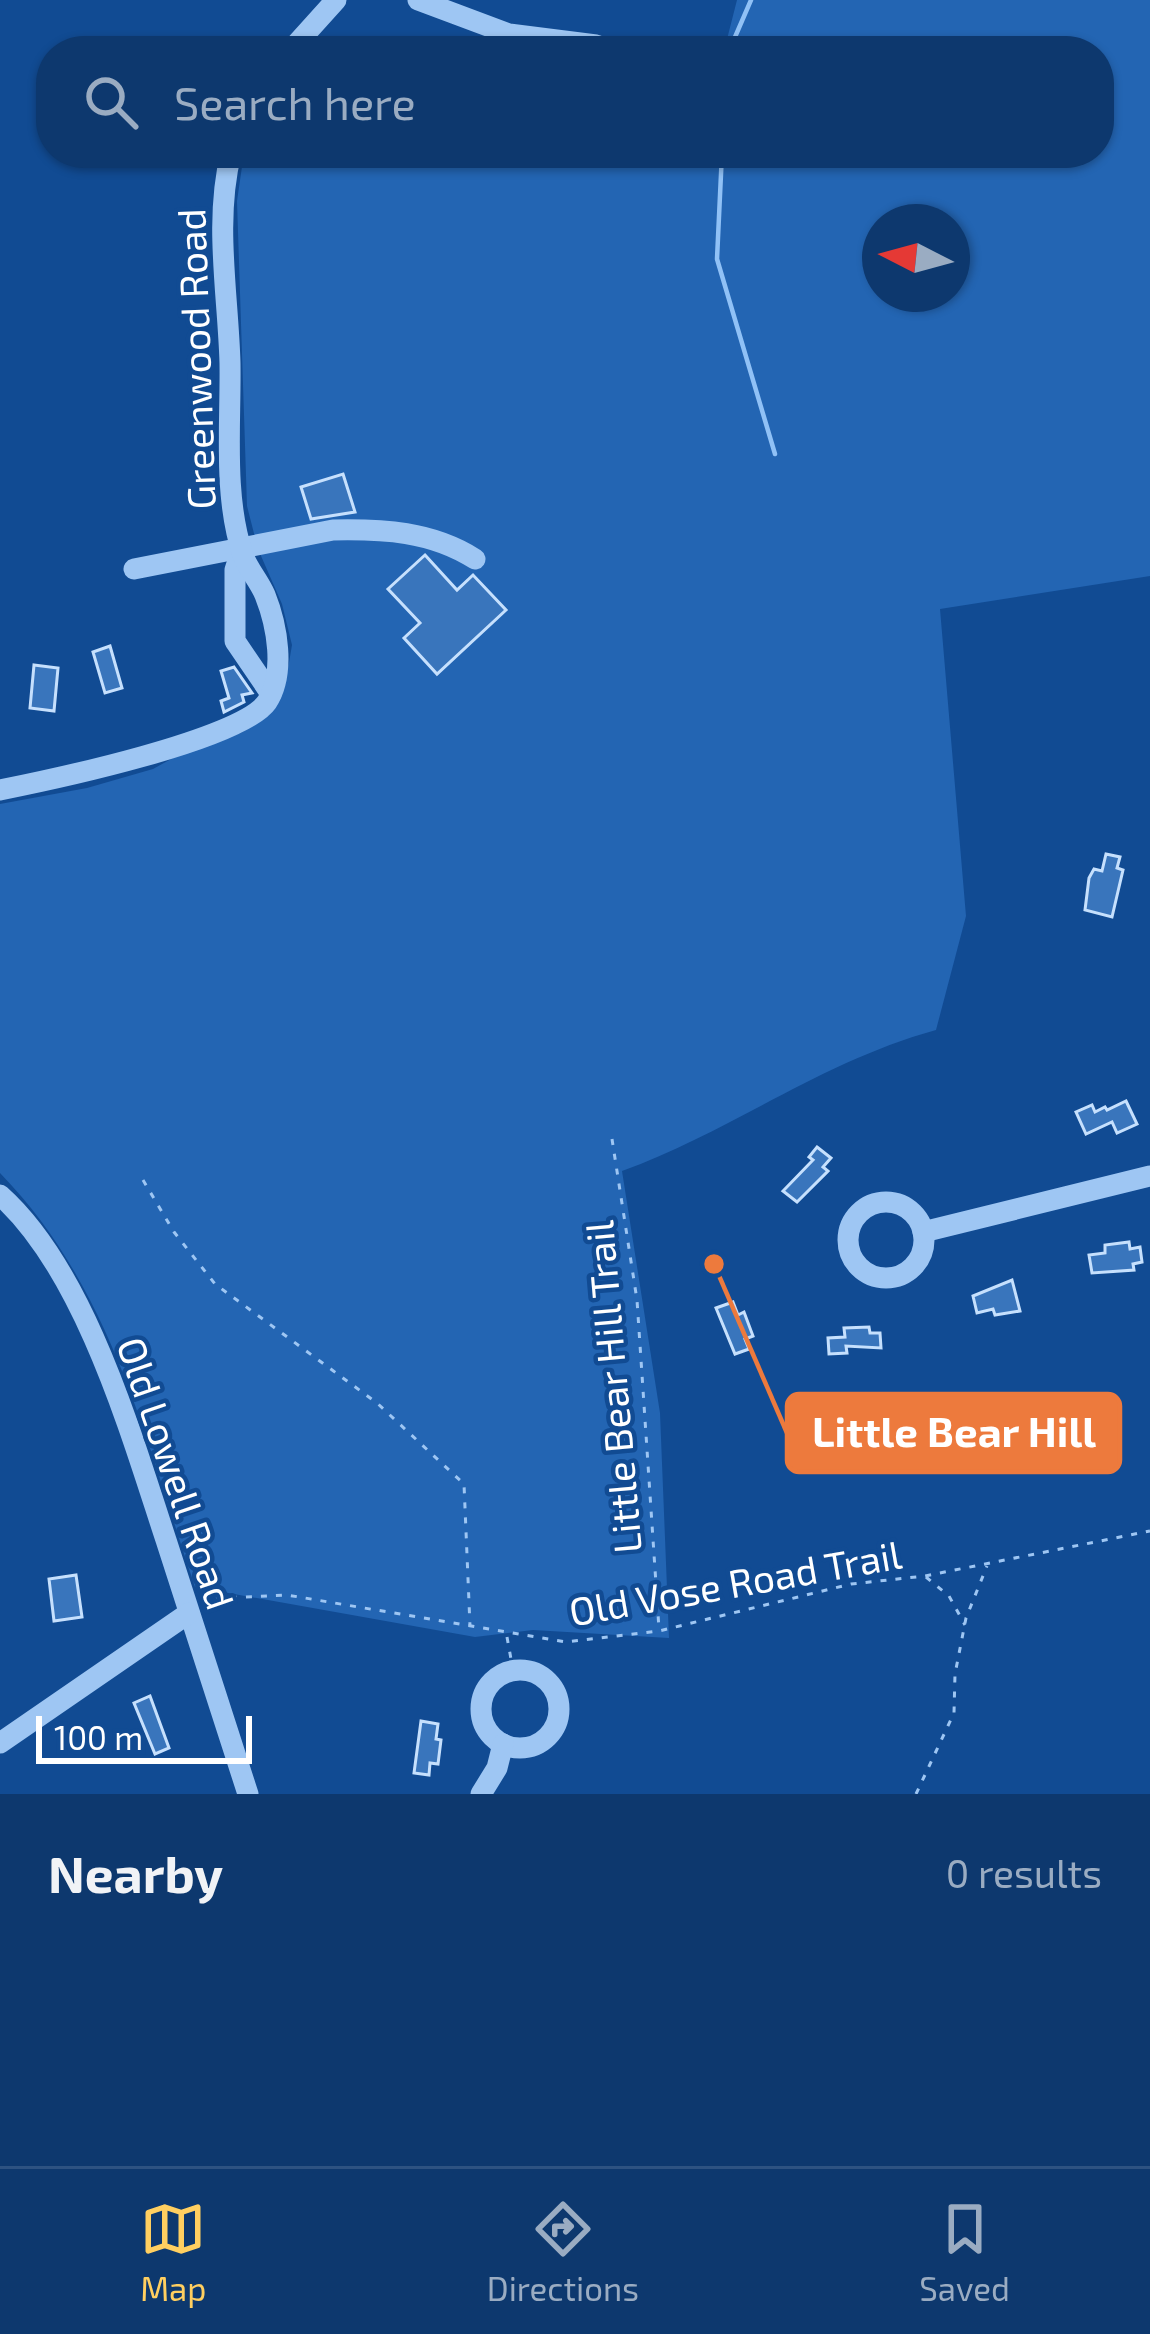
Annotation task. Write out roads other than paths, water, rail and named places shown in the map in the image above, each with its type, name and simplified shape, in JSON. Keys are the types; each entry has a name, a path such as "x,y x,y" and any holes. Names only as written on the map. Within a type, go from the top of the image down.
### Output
{"street":[{"path":"303,36 335,0"},
{"path":"418,0 524,36"},
{"name":"Greenwood Road","path":"229,168 221,215 233,497 242,548 266,596 277,644 271,694"},
{"path":"134,569 332,530 433,537 475,560"},
{"path":"0,790 113,767 237,724 257,712 271,694 236,640 235,569 242,548"},
{"path":"923,1232 1150,1176"},
{"name":"Old Lowell Road","path":"0,1196 48,1256 95,1342 134,1439 248,1794"},
{"path":"0,1743 187,1606"},
{"path":"513,1670 526,1670 550,1683 559,1707 551,1732 542,1742 530,1747 503,1744 486,1727 482,1704 492,1682 513,1670"},
{"path":"481,1794 497,1768 503,1744"}],"waterway":[{"path":"735,36 751,0"},
{"path":"721,168 717,259 775,454"}],"place":[{"name":"Little Bear Hill","path":"714,1264"}]}
